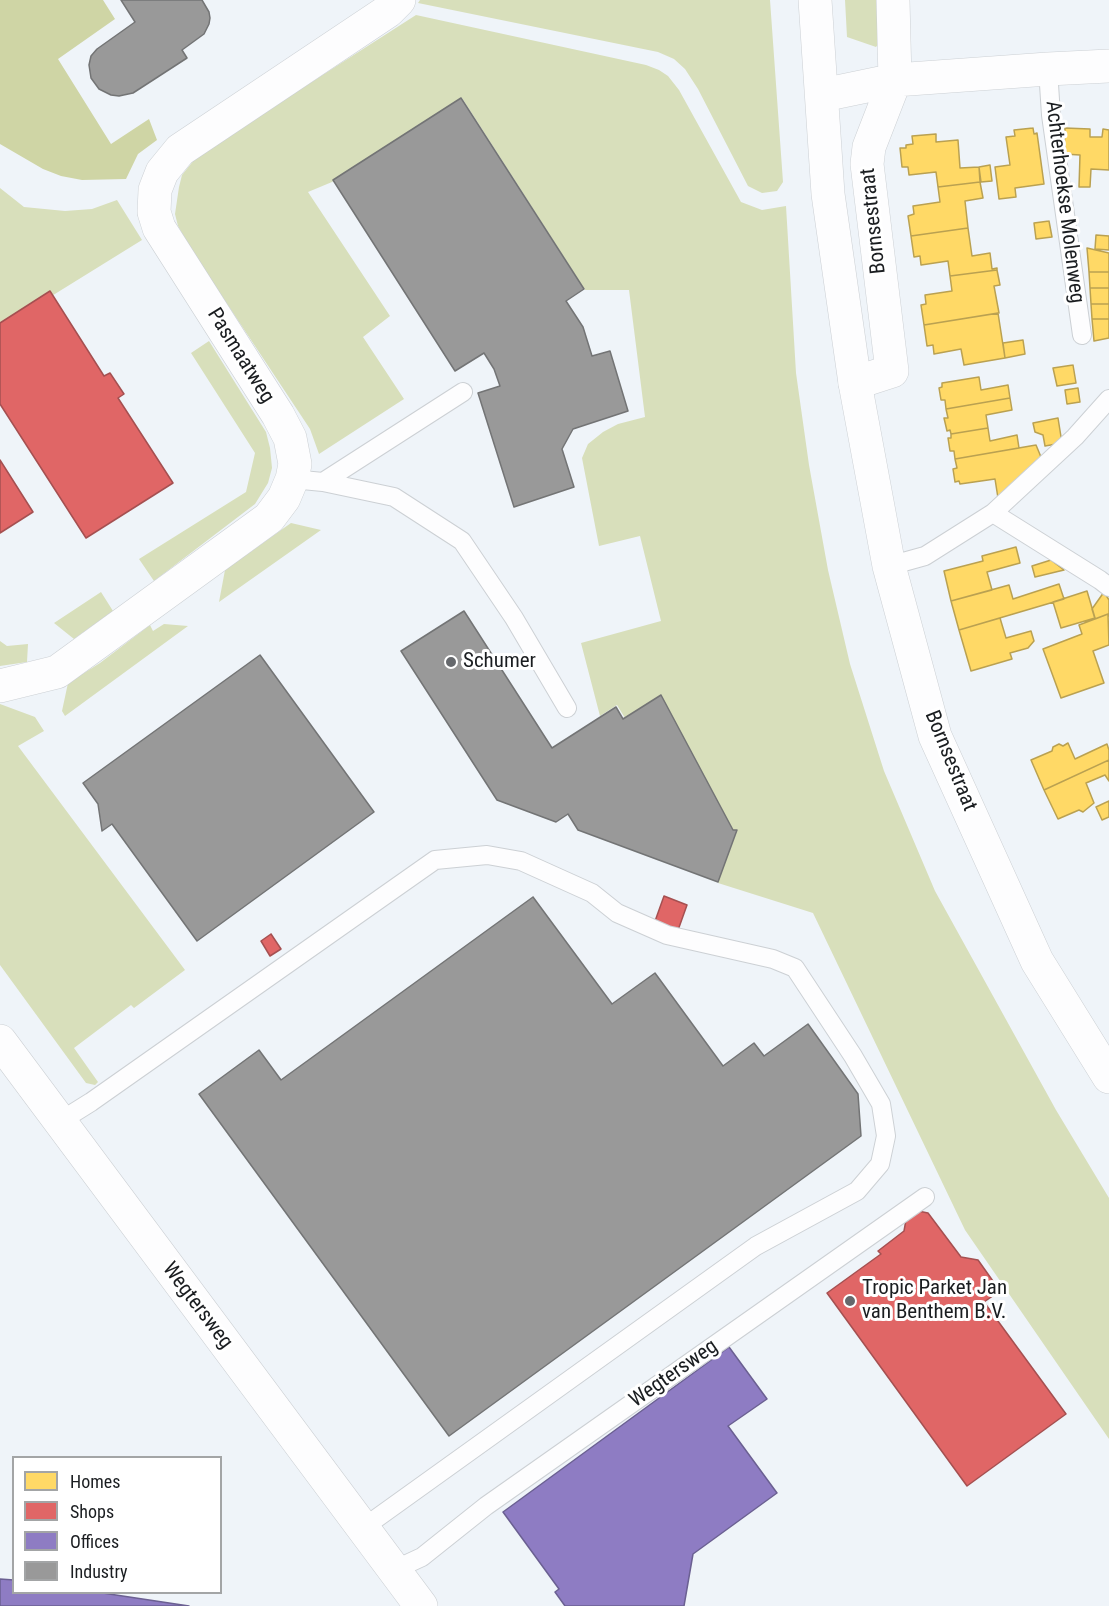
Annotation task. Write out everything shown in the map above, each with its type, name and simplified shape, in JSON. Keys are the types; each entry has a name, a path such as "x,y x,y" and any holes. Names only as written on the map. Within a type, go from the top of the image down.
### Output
{"street":[{"name":"Pasmaatweg","path":"0,686 57,672 269,518 284,498 307,481 295,464 290,438 278,415 159,228 154,212 155,190 162,172 180,150 388,11 399,0"},
{"name":"Bornsestraat","path":"815,0 829,200 855,383 889,566 935,736 1037,961 1109,1077"},
{"name":"Bornsestraat","path":"855,383 892,371 867,164 869,147 895,80 893,0"},
{"name":"Achterhoekse Molenweg","path":"823,95 895,80 1109,66"},
{"name":"Wegtersweg","path":"0,1041 421,1606"}],"lane":[{"name":"Achterhoekse Molenweg","path":"1048,69 1052,115 1082,335"},
{"path":"307,481 463,392"},
{"path":"889,566 925,556 993,513 1075,437 1109,399"},
{"path":"307,481 394,497 462,541 514,618 567,708"},
{"path":"993,513 1081,567 1109,587"},
{"path":"59,1122 91,1102 435,860 487,855 521,861 592,892 617,913 667,935 773,959 795,968 853,1056 881,1104 886,1136 880,1164 857,1191 756,1246 363,1528"},
{"name":"Wegtersweg","path":"394,1569 422,1557 486,1506 925,1197"}],"green space":[{"path":"0,0 103,0 115,19 58,59 111,144 149,119 157,140 138,154 126,179 82,180 61,176 43,169 0,144"},
{"path":"420,0 770,0 783,182 777,191 762,193 748,186 698,89 685,69 674,59 658,52 418,3"},
{"path":"845,0 886,0 886,35 876,47 847,37"},
{"path":"416,15 646,65 659,70 668,76 679,90 741,202 762,210 786,206 796,373 809,465 828,570 850,664 884,771 935,891 1056,1110 1109,1198 1109,1439 965,1230 813,913 718,883 733,830 661,696 625,718 617,705 600,716 581,643 661,621 640,536 599,546 582,458 588,444 603,432 618,424 645,417 629,290 585,290 462,98 332,182 308,192 390,316 363,337 404,399 319,454 310,429 192,251 178,226 175,214 182,175 198,155"},
{"path":"0,188 24,207 65,211 92,209 117,200 142,240 0,328"},
{"path":"209,341 266,432 272,468 268,483 255,504 154,581 139,559 246,492 255,453 191,353"},
{"path":"291,523 321,530 219,602 225,570"},
{"path":"101,592 113,611 74,639 54,623"},
{"path":"164,624 188,626 65,716 62,711 68,683 100,663 150,625 153,631"},
{"path":"0,641 7,646 28,644 27,662 0,666"},
{"path":"0,704 35,717 44,731 18,746 185,970 134,1008 131,1005 74,1048 98,1082 95,1085 86,1083 0,965"}],"building: Homes":[{"path":"1033,128 1034,134 1037,133 1044,184 1015,188 1016,197 999,199 995,167 1010,165 1006,137 1015,136 1014,130"},
{"path":"1065,128 1090,129 1090,137 1102,137 1103,129 1109,130 1109,170 1091,169 1090,187 1079,187 1080,155 1064,154"},
{"path":"936,134 936,142 958,140 960,168 979,167 980,182 938,187 936,172 909,175 908,167 902,167 900,148 913,144 912,136"},
{"path":"990,165 992,181 981,182 979,167"},
{"path":"980,182 983,198 965,201 968,228 911,236 908,216 914,214 913,206 940,202 938,187"},
{"path":"1049,221 1052,237 1036,239 1034,223"},
{"path":"968,228 972,256 990,253 992,269 997,268 997,270 950,276 948,261 921,265 920,256 914,257 911,236"},
{"path":"1096,235 1109,236 1109,250 1095,249"},
{"path":"1087,248 1109,253 1109,272 1089,272"},
{"path":"997,270 1000,285 994,286 999,313 924,325 921,305 926,304 925,295 952,291 950,276"},
{"path":"1089,272 1109,272 1109,288 1090,288"},
{"path":"1090,288 1109,288 1109,304 1091,304"},
{"path":"1091,304 1109,304 1109,319 1092,319"},
{"path":"998,313 1005,358 964,365 961,349 934,354 933,345 927,346 924,325"},
{"path":"1092,319 1109,319 1109,338 1094,341"},
{"path":"1023,340 1025,354 1005,358 1003,343"},
{"path":"1073,365 1076,383 1057,386 1053,368"},
{"path":"979,377 981,390 1008,385 1010,398 946,409 945,400 941,400 939,388 942,387 942,383"},
{"path":"1078,388 1080,402 1067,404 1065,390"},
{"path":"1010,398 1012,410 986,415 988,428 951,434 950,430 947,431 944,418 948,418 946,409"},
{"path":"1058,418 1062,443 1045,446 1043,435 1035,432 1033,423"},
{"path":"988,428 990,441 1017,435 1019,448 955,459 954,451 950,451 948,438 951,438 951,434"},
{"path":"1036,445 1041,457 998,498 995,479 960,484 959,481 955,482 953,469 957,468 955,459"},
{"path":"1016,547 1020,563 987,572 992,590 951,601 944,571 983,561 982,556"},
{"path":"1051,560 1064,570 1035,577 1032,566"},
{"path":"1059,584 1064,599 959,630 951,601 1009,585 1013,599"},
{"path":"1087,591 1095,618 1061,628 1053,602"},
{"path":"1104,592 1109,600 1109,616 1108,614 1095,619 1092,609"},
{"path":"1108,614 1109,645 1093,651 1104,683 1061,698 1043,649 1082,634 1079,625"},
{"path":"1000,618 1006,638 1031,631 1034,641 1028,648 1010,653 1012,659 971,671 959,630"},
{"path":"1068,743 1075,759 1107,744 1109,760 1044,790 1031,760 1052,751 1053,747 1059,744 1063,746"},
{"path":"1109,760 1109,781 1105,775 1086,783 1094,803 1083,812 1079,810 1058,819 1044,790"},
{"path":"1109,801 1109,817 1102,820 1096,807"}],"building: Shops":[{"path":"50,291 104,376 110,373 124,394 118,398 173,483 86,538 0,404 0,323"},
{"path":"0,460 33,512 0,533"},
{"path":"664,896 687,905 677,933 654,924"},
{"path":"271,934 281,949 270,956 261,941"},
{"path":"918,1211 928,1213 961,1257 978,1260 1000,1291 984,1302 1066,1414 967,1486 827,1293 881,1254 878,1251 904,1231 906,1220"}],"building: Offices":[{"path":"729,1347 767,1399 728,1426 777,1493 693,1554 684,1606 565,1606 555,1592 559,1589 503,1512"},
{"path":"0,1579 12,1580 12,1594 109,1594 189,1606 0,1606"}],"building: Industry":[{"path":"121,0 202,0 210,18 204,34 182,50 187,58 133,93 119,96 99,89 91,78 89,65 91,56 97,49 135,22"},
{"path":"461,98 584,289 566,301 583,327 592,356 610,351 628,411 573,429 562,449 574,487 514,507 478,393 500,386 494,369 484,353 455,371 333,180"},
{"path":"464,611 552,748 616,707 623,719 661,695 733,830 737,830 718,882 578,830 568,814 556,822 497,800 401,651"},
{"path":"260,655 374,812 197,941 112,824 102,831 98,804 83,783"},
{"path":"533,897 612,1004 655,973 723,1066 754,1043 764,1056 808,1024 858,1094 861,1136 449,1436 199,1094 259,1050 281,1080"}],"place":[{"name":"Schumer","path":"451,662"},
{"name":"Tropic Parket Jan van Benthem B.V.","path":"850,1301"}]}
